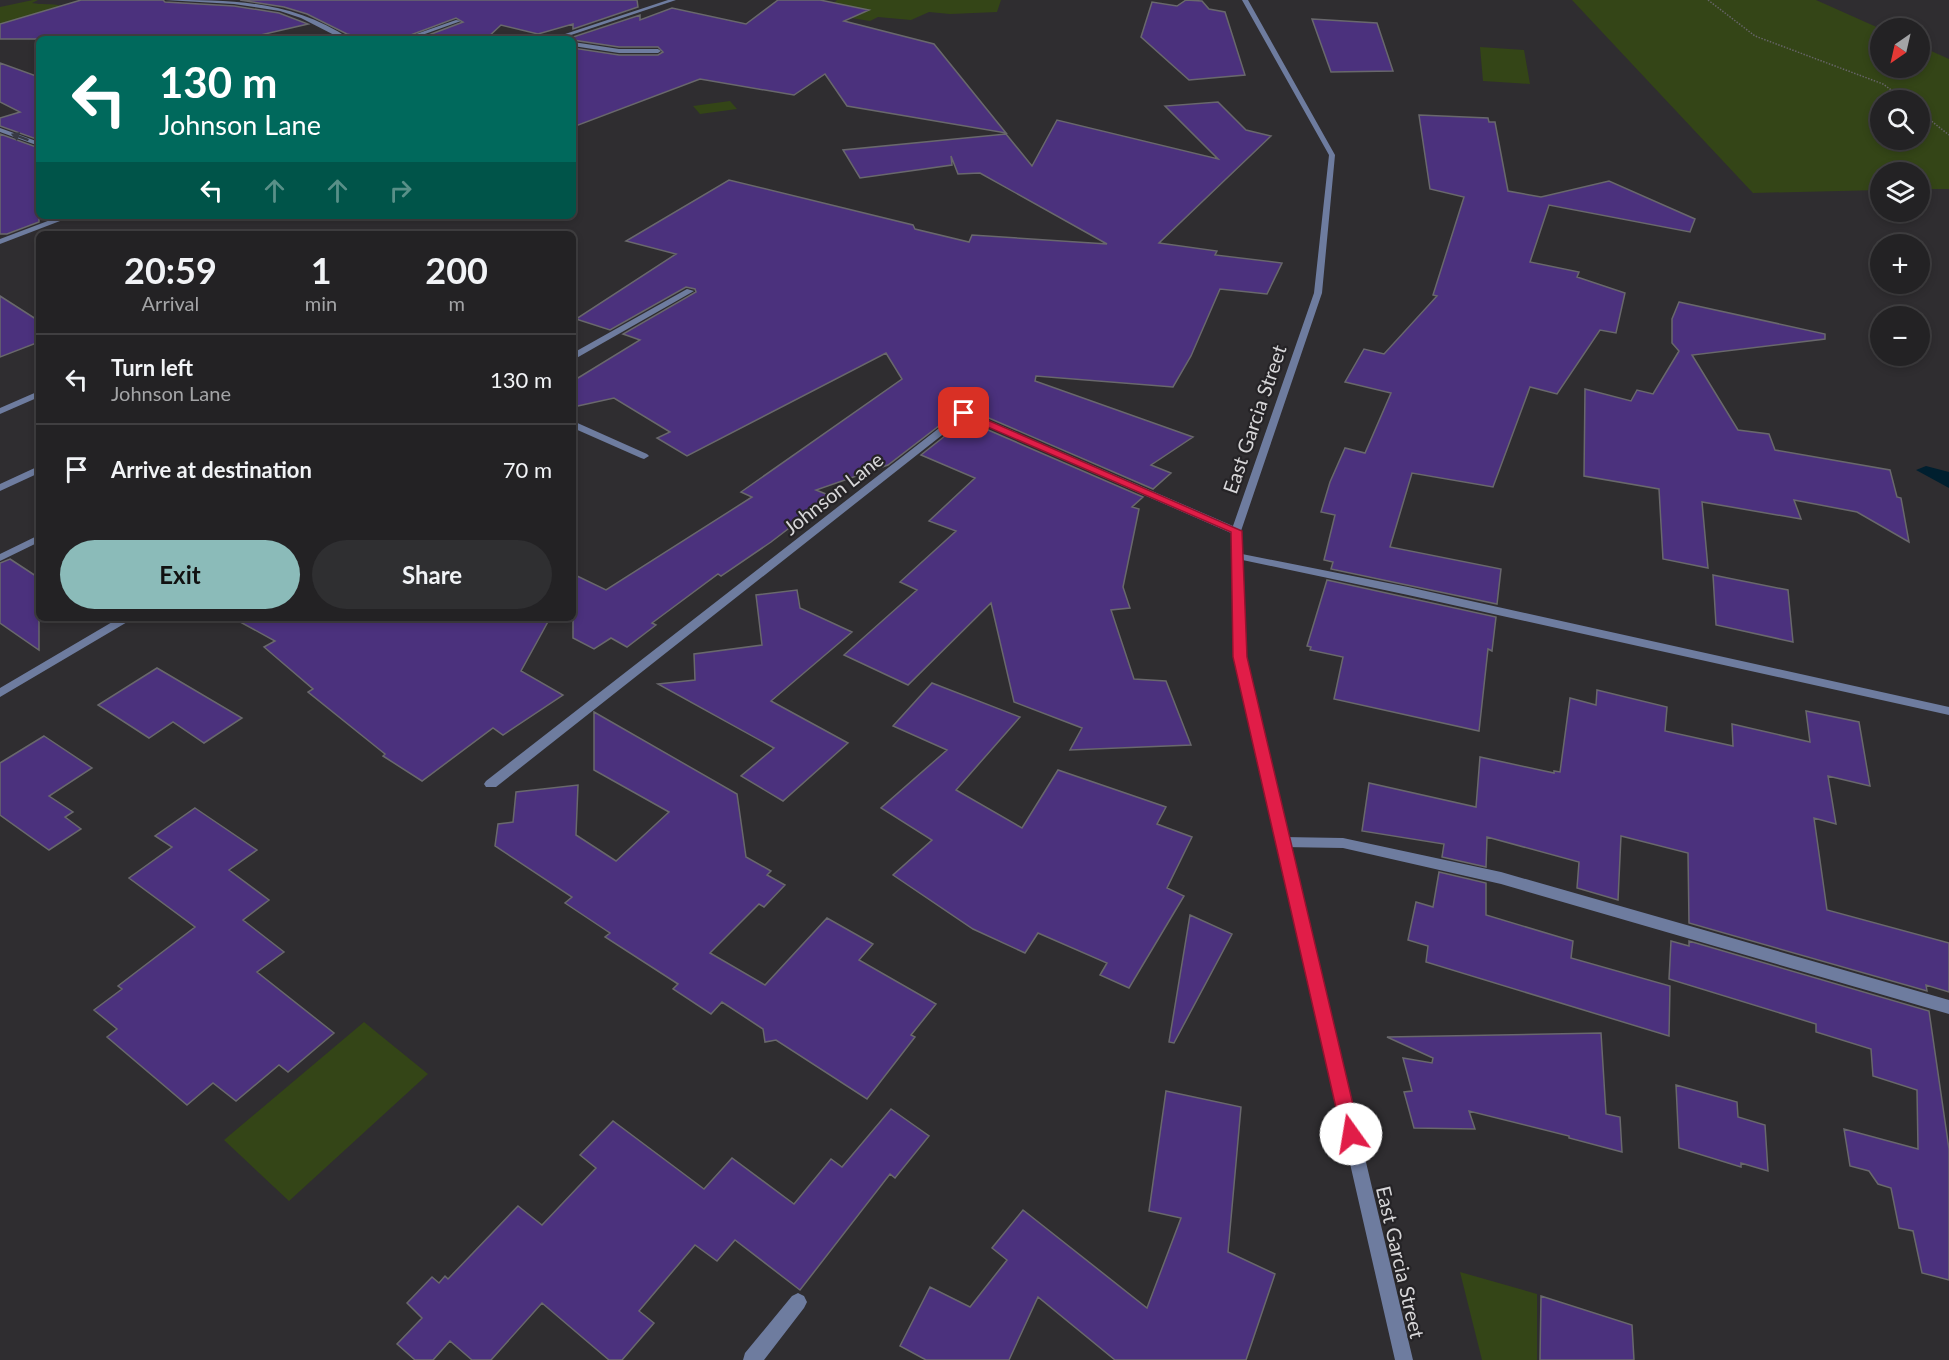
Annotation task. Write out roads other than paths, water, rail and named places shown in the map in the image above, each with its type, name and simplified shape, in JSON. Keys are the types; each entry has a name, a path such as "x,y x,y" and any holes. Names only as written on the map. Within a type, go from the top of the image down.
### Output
{"street":[{"path":"168,0 251,1 271,5 299,14 340,36"},
{"path":"562,36 673,0"},
{"name":"East Garcia Street","path":"1245,0 1332,155 1318,293 1236,531 1240,657 1404,1360"},
{"path":"414,36 458,21"},
{"path":"576,44 620,51 658,51"},
{"path":"0,130 36,143"},
{"path":"0,242 56,221"},
{"path":"576,355 690,291"},
{"path":"0,411 36,395"},
{"name":"Johnson Lane","path":"491,784 964,413 1236,531"},
{"path":"576,425 644,456"},
{"path":"0,488 36,470"},
{"path":"0,558 36,540"},
{"path":"1237,556 1389,587 1949,711"},
{"path":"0,693 123,621"},
{"path":"1283,842 1343,843 1501,878 1949,1007"},
{"path":"752,1360 798,1302"}],"water":[{"path":"1926,466 1949,472 1949,488 1916,470"}]}
